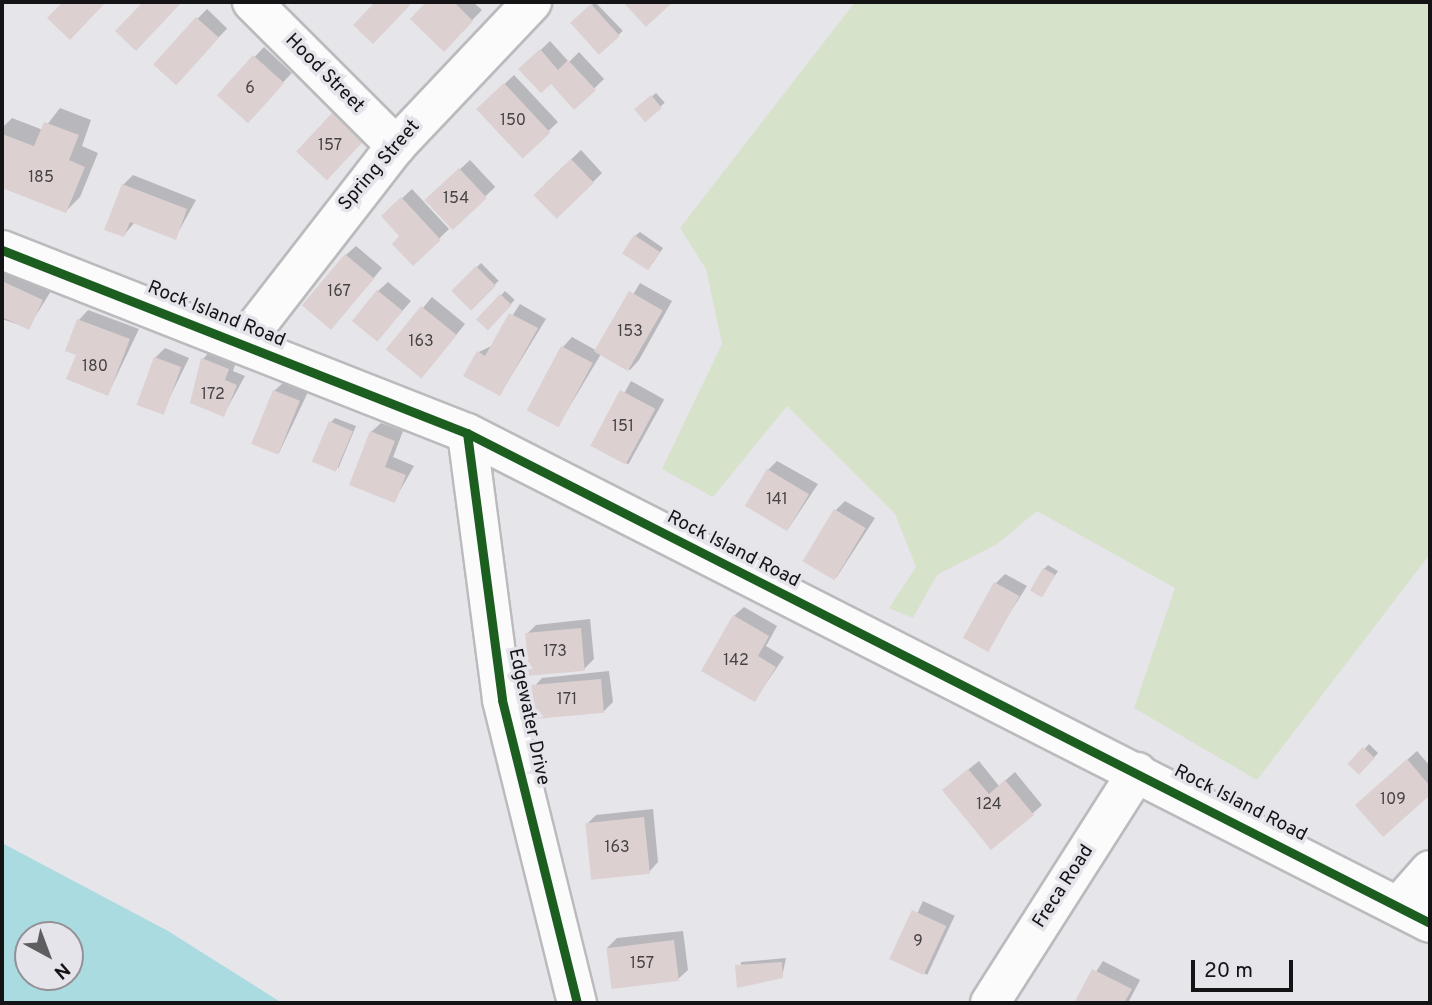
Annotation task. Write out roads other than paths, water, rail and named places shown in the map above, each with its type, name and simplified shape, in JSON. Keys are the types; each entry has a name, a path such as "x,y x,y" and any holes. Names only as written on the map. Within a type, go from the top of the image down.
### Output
{"street":[{"name":"Hood Street","path":"253,2 396,146"},
{"name":"Spring Street","path":"243,343 396,146 532,2"},
{"name":"Rock Island Road","path":"2,250 467,433 1415,914"},
{"name":"Edgewater Drive","path":"467,433 502,700 577,1003"},
{"name":"Freca Road","path":"990,1003 1138,772"},
{"path":"1415,914 1430,870"}],"water":[{"path":"2,843 168,931 282,1003 2,1003"}]}
